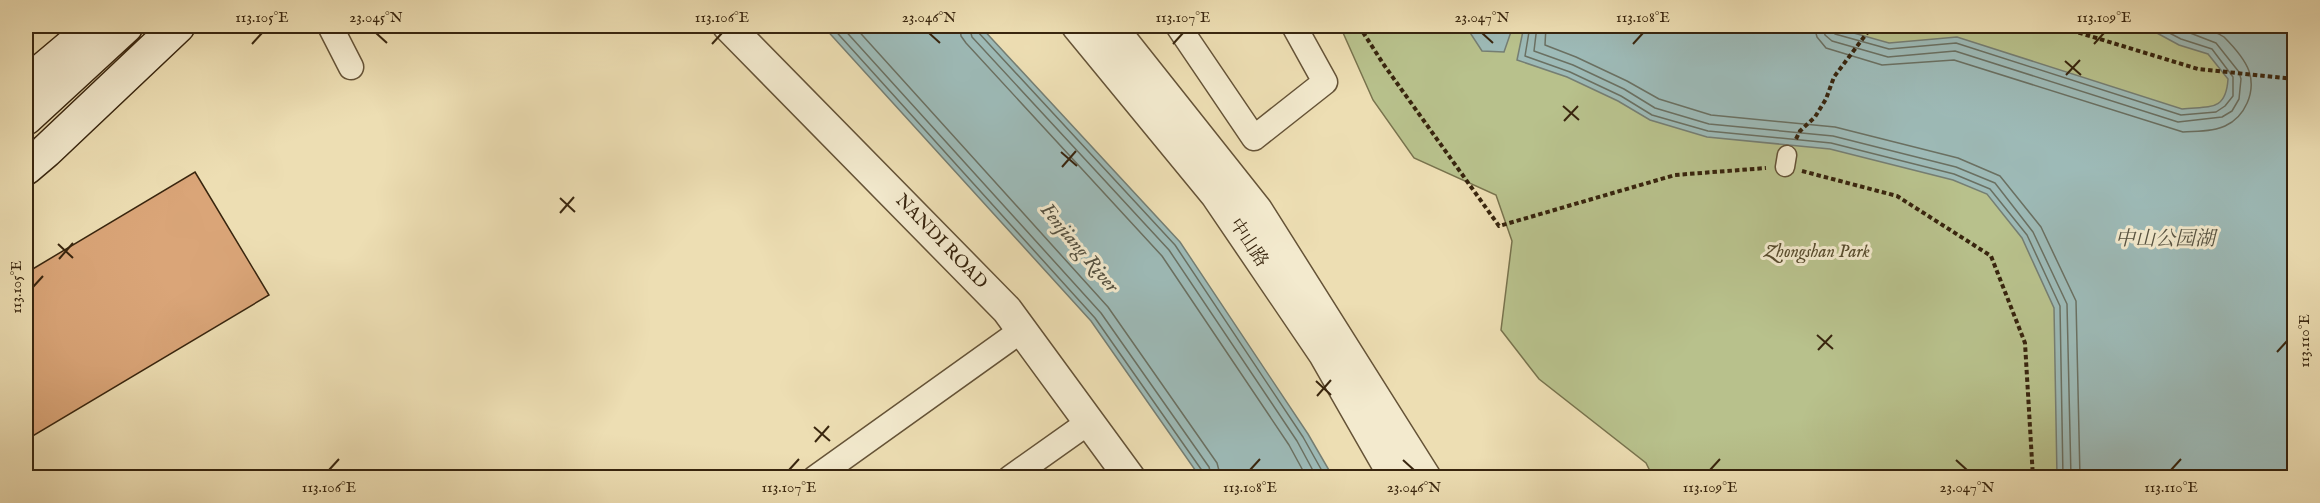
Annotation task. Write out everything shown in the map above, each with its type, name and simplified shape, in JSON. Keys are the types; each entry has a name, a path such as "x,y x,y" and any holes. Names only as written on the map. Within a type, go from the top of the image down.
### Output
{"main road":[{"path":"26,54 63,26"},
{"path":"26,84 95,26"},
{"path":"26,118 126,26"},
{"path":"26,168 178,26"}],"street":[{"path":"330,26 351,67"},
{"name":"NANDI ROAD","path":"729,26 1007,310 1130,477"},
{"path":"1178,26 1254,138 1325,82 1294,26"},
{"name":"中山路","path":"1103,30 1324,354 1395,477"},
{"name":"中山路","path":"1103,30 1257,210 1426,477"},
{"path":"815,477 1022,330"},
{"path":"1014,476 1089,422"}],"path":[{"path":"1359,26 1384,66 1499,226 1675,175 1786,161 1897,196 1991,256 2025,343 2033,477"},
{"path":"1786,161 1800,131 1815,117 1826,99 1834,77 1870,26"},
{"path":"2057,26 2198,69 2295,79"}],"green space":[{"name":"Zhongshan Park","path":"1340,26 2294,26 2294,477 1653,477 1646,463 1539,379 1501,330 1512,241 1496,195 1414,158 1373,100"}],"water":[{"name":"Fenjiang River","path":"823,26 980,26 1180,242 1308,434 1333,477 1200,477 1091,321"},
{"path":"1459,26 1513,26 1504,52 1482,51 1469,31"},
{"name":"中山公园湖","path":"1524,26 1829,26 1889,43 1957,37 2182,109 2208,107 2220,102 2227,90 2228,79 2208,54 2179,45 2144,26 2294,26 2294,477 2057,477 2054,308 2022,238 1987,194 1953,180 1830,149 1707,137 1650,120 1618,101 1567,77 1517,60"}],"building":[{"path":"195,172 269,295 26,440 26,273"}]}
